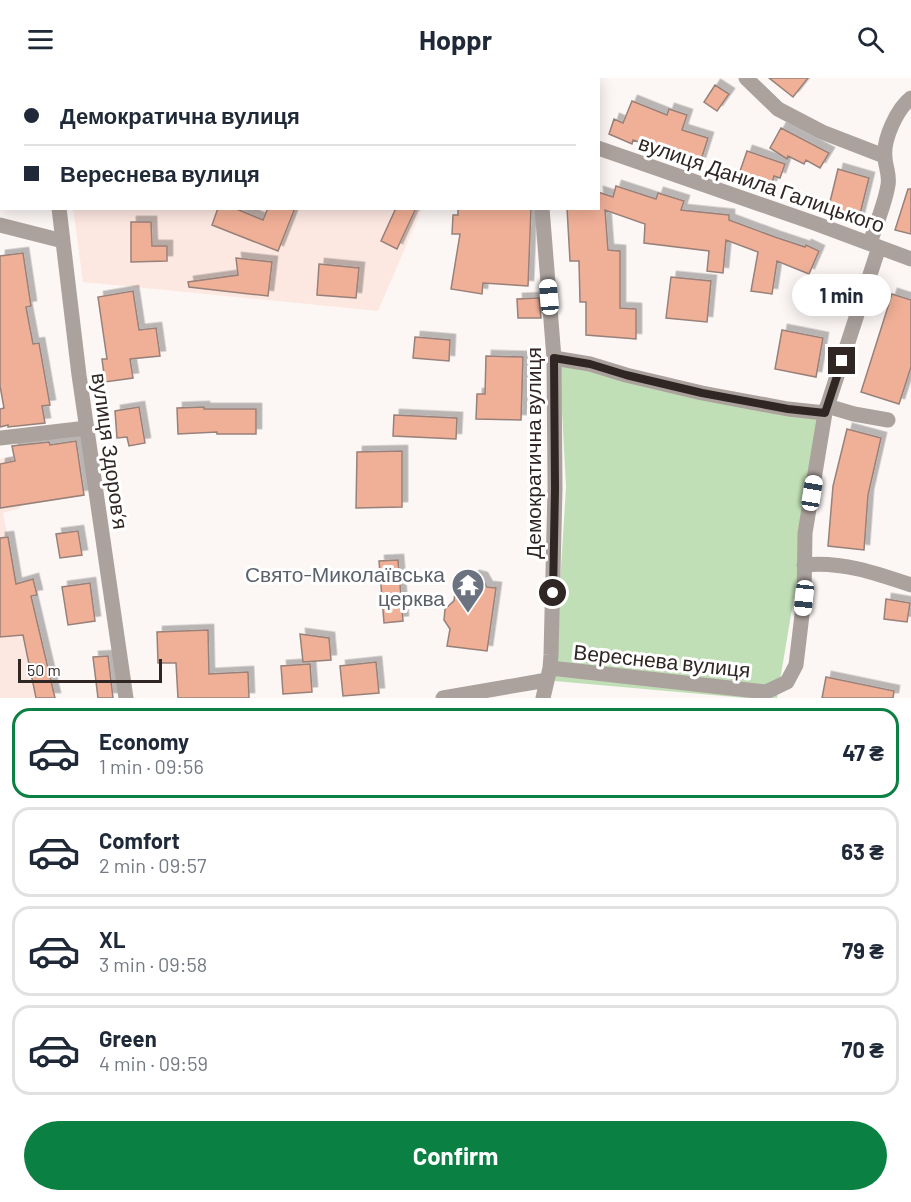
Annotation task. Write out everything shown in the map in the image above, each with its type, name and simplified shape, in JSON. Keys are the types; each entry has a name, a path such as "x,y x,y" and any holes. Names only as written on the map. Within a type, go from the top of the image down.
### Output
{"street":[{"path":"746,78 778,108 822,132 884,156 894,118 911,98"},
{"name":"вулиця Данила Галицького","path":"600,149 911,259"},
{"name":"Вереснева вулиця","path":"442,698 548,674 766,692 787,682 796,665 804,598 805,533 826,410 874,245 888,184 888,170 884,156"},
{"name":"вулиця Здоровʼя","path":"59,210 87,428 126,698"},
{"name":"Демократична вулиця","path":"542,210 554,358 555,530 548,674 543,698"},
{"path":"0,225 63,241"},
{"path":"554,358 590,364 702,393 788,409 826,410 888,420"},
{"path":"0,438 87,428"},
{"path":"804,565 836,564 875,573 911,585"}],"shaded area":[{"path":"73,210 422,210 378,311 83,282"},
{"path":"12,457 20,508 3,513 20,596 15,597 35,698 0,698 0,459"}],"green space":[{"path":"559,354 825,413 777,698 746,698 554,681 566,487"}],"building":[{"path":"769,78 808,78 793,97"},
{"path":"715,85 729,94 717,111 704,102"},
{"path":"632,101 667,115 669,109 687,115 682,130 708,138 700,163 633,140 632,144 609,134 614,119 623,123"},
{"path":"781,128 829,153 820,168 806,160 804,164 788,156 787,159 770,148"},
{"path":"747,151 785,164 780,178 774,176 771,186 739,174"},
{"path":"838,169 869,178 859,218 828,210"},
{"path":"616,186 656,199 658,193 684,201 681,210 729,215 729,220 819,251 809,274 777,261 772,294 751,291 758,252 726,240 723,273 707,271 709,251 644,243 645,224 605,210 608,250 620,251 620,308 636,309 636,339 586,335 586,302 580,302 579,261 570,261 567,210 600,210 600,193 613,197"},
{"path":"908,189 911,189 911,234 895,230"},
{"path":"217,210 239,210 263,220 267,210 294,210 278,251 212,225"},
{"path":"395,210 415,210 397,249 381,241"},
{"path":"458,210 531,210 528,286 483,283 482,294 451,289 460,234 452,234 453,215 458,215"},
{"path":"131,222 151,222 152,246 167,246 167,261 131,262"},
{"path":"23,253 31,306 26,307 33,344 39,343 50,405 42,406 45,423 0,427 0,409 4,408 0,386 0,256"},
{"path":"236,258 272,262 268,296 189,287 188,282 238,275"},
{"path":"319,264 359,268 356,298 317,295"},
{"path":"671,277 711,281 707,322 666,318"},
{"path":"133,291 139,330 156,328 160,356 130,359 133,378 105,382 102,359 107,359 98,297"},
{"path":"892,294 911,300 911,367 899,404 861,392"},
{"path":"539,298 541,318 518,318 517,299"},
{"path":"782,330 823,338 816,377 775,369"},
{"path":"415,337 450,340 449,361 413,358"},
{"path":"486,356 523,357 521,420 476,419 477,394 485,394"},
{"path":"139,407 145,443 129,446 127,437 117,438 115,411"},
{"path":"204,407 204,409 256,409 256,434 217,434 217,432 178,434 177,408"},
{"path":"394,415 457,418 456,439 393,436"},
{"path":"847,429 881,438 868,495 864,550 828,546 833,486"},
{"path":"76,441 84,495 0,508 0,464 15,461 12,446 49,442 50,445"},
{"path":"402,451 402,507 356,508 357,452"},
{"path":"78,531 82,555 60,558 56,534"},
{"path":"8,537 16,584 33,579 37,595 31,596 55,698 36,698 23,635 0,637 0,538"},
{"path":"398,560 403,621 384,623 379,561"},
{"name":"Свято-Миколаївська церква","path":"474,576 482,578 487,587 496,588 487,651 447,646 450,629 444,620 445,609 454,601 456,584 464,584 467,579"},
{"path":"90,583 95,621 68,625 62,587"},
{"path":"886,599 910,603 907,622 884,619"},
{"path":"208,630 209,674 248,672 249,698 178,698 176,663 158,663 157,632"},
{"path":"300,634 329,638 331,660 303,662"},
{"path":"108,656 113,698 98,698 93,657"},
{"path":"376,662 379,693 343,696 340,666"},
{"path":"310,664 312,692 283,694 281,666"},
{"path":"826,677 894,691 893,698 822,698"}],"place":[{"name":"Свято-Миколаївська церква","path":"468,614"}],"route":[{"path":"553,593 554,358 590,364 702,393 788,409 825,413 842,361"}]}
